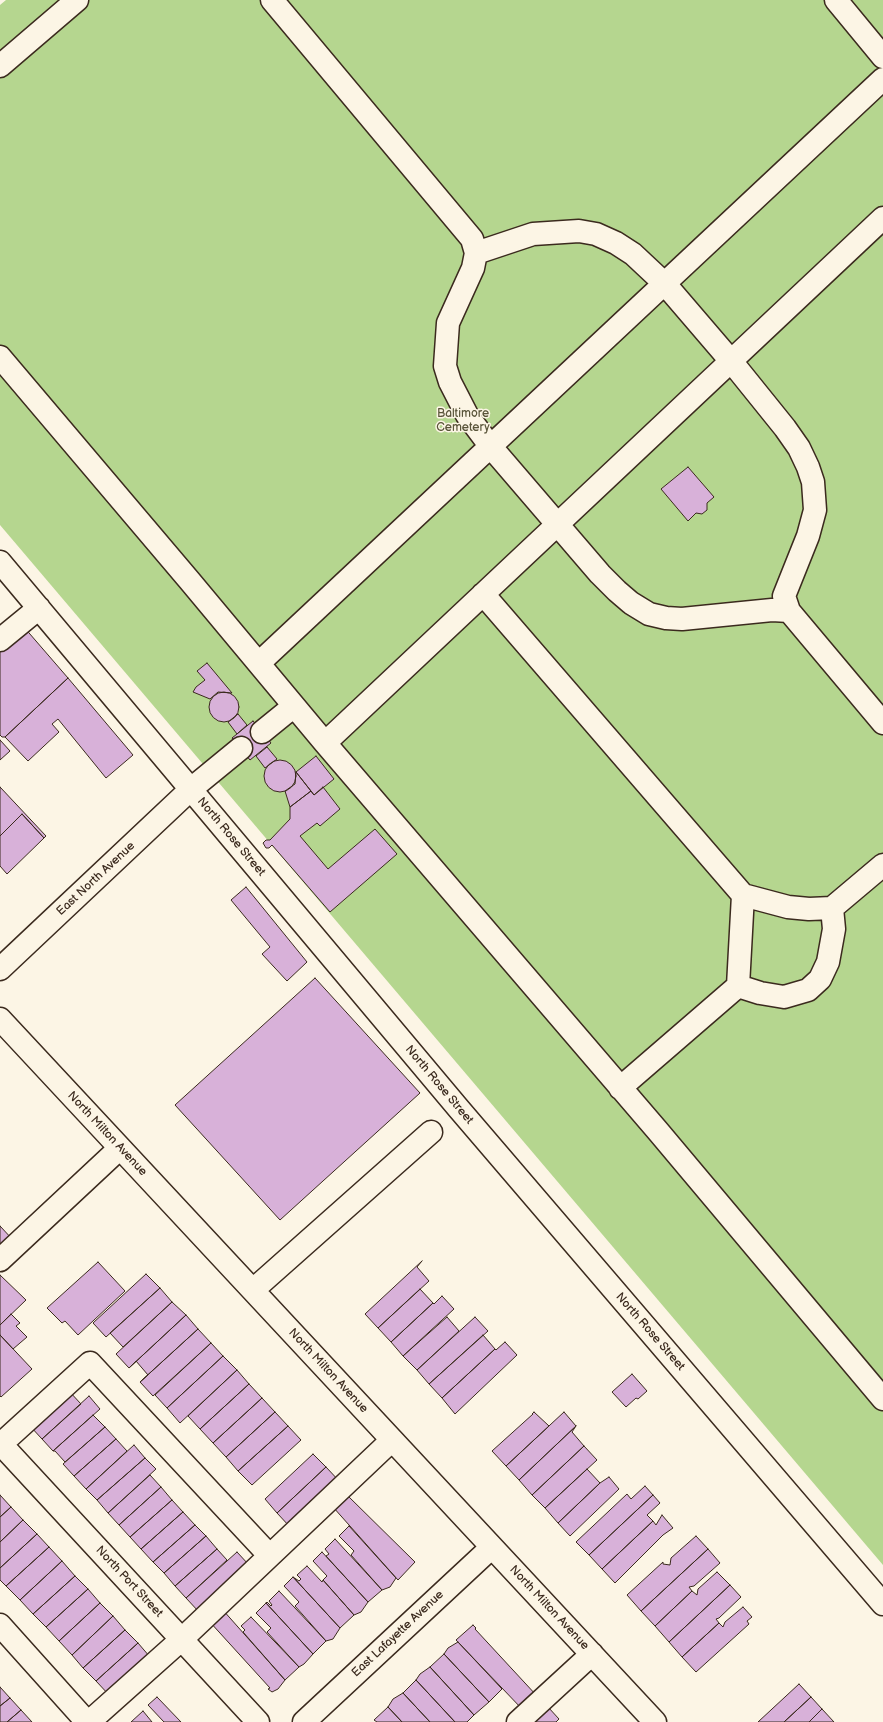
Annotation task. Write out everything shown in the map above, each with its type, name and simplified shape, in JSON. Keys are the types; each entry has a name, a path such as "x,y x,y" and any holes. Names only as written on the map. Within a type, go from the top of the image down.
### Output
{"street":[{"path":"0,66 77,0"},
{"path":"272,0 472,239 476,253 473,268 448,323 445,366 458,398 467,415 491,447 617,591 631,603 649,614 666,618 682,619 772,610 789,611"},
{"path":"836,0 883,56"},
{"path":"259,664 883,79"},
{"path":"325,743 883,218"},
{"path":"476,253 533,234 579,231 596,234 616,243 633,254 665,284 731,361 785,428 805,461 812,482 814,510 808,536 784,596 789,611 883,723"},
{"path":"0,357 325,743 883,1399"},
{"name":"North Rose Street","path":"0,562 454,1103 883,1604"},
{"path":"483,594 743,895 788,907 809,909 832,908 883,864"},
{"path":"0,640 39,608"},
{"path":"262,732 294,706"},
{"name":"East North Avenue","path":"0,969 191,789 241,748"},
{"path":"620,1088 738,986 743,895"},
{"path":"738,986 760,993 784,998 808,990 820,979 828,962 834,929 832,908"},
{"name":"North Milton Avenue","path":"0,1019 655,1722"},
{"path":"253,1290 430,1132"},
{"path":"0,1260 120,1148"},
{"path":"0,1443 90,1363 268,1555"},
{"path":"0,1625 88,1722 182,1639 268,1555 392,1440"},
{"name":"North Port Street","path":"0,1443 258,1722"},
{"name":"East Lafayette Avenue","path":"304,1722 492,1547"},
{"path":"518,1722 592,1654"}],"green space":[{"name":"Baltimore Cemetery","path":"6,0 883,0 883,1565 0,525 0,5"}],"building":[{"path":"688,467 714,497 707,503 707,510 702,514 696,513 688,521 661,489"},
{"path":"23,626 68,678 5,737 2,737 0,735 0,647"},
{"path":"207,663 232,693 218,692 210,699 193,692 196,687 205,680 197,671"},
{"path":"68,678 133,755 106,778 58,719 52,724 59,732 28,761 5,737"},
{"path":"224,692 235,696 239,707 235,718 224,722 213,718 209,707 213,696"},
{"path":"238,714 247,725 237,734 228,722"},
{"path":"253,721 271,743 250,760 232,738"},
{"path":"0,740 10,751 0,760"},
{"path":"267,747 277,759 265,768 256,756"},
{"path":"316,756 334,779 314,795 296,772"},
{"path":"280,760 286,761 293,767 296,776 295,782 289,789 280,792 274,791 267,785 264,776 265,770 271,763"},
{"path":"296,772 311,791 290,807 285,791 295,784"},
{"path":"0,787 46,836 44,838 22,814 0,836"},
{"path":"323,787 340,809 320,826 317,823 300,836 328,869 375,829 397,854 330,912 272,845 269,848 266,848 263,843 266,840 270,840 290,819 290,807 311,791 314,795"},
{"path":"22,814 44,838 7,874 0,866 0,836"},
{"path":"246,887 307,962 287,981 262,954 270,947 231,900"},
{"path":"315,978 420,1093 280,1220 175,1105"},
{"path":"0,1226 13,1240 0,1251"},
{"path":"422,1261 417,1267 429,1281 378,1328 365,1314"},
{"path":"98,1262 125,1291 78,1335 65,1321 62,1323 47,1308"},
{"path":"146,1274 160,1288 106,1337 93,1323"},
{"path":"0,1275 26,1300 0,1325"},
{"path":"160,1288 172,1302 123,1347 110,1333"},
{"path":"420,1289 433,1303 391,1342 378,1328"},
{"path":"442,1296 454,1309 403,1356 391,1342"},
{"path":"172,1302 186,1315 129,1368 116,1354"},
{"path":"11,1314 20,1323 16,1326 27,1337 13,1349 0,1335 0,1325"},
{"path":"186,1315 198,1329 148,1375 136,1361"},
{"path":"447,1317 459,1331 417,1370 403,1356"},
{"path":"475,1317 488,1331 429,1384 417,1370"},
{"path":"198,1329 211,1343 153,1396 140,1382"},
{"path":"0,1335 32,1369 1,1397 0,1396"},
{"path":"483,1335 495,1349 442,1398 429,1384"},
{"path":"505,1342 517,1355 455,1414 442,1398 495,1349 496,1350"},
{"path":"211,1343 223,1356 167,1408 155,1395"},
{"path":"223,1356 237,1370 180,1423 167,1408"},
{"path":"237,1370 249,1384 200,1429 188,1416"},
{"path":"632,1374 647,1391 626,1407 612,1392"},
{"path":"249,1384 262,1398 213,1443 200,1429"},
{"path":"69,1391 81,1404 42,1439 30,1426"},
{"path":"89,1396 100,1409 53,1451 42,1439"},
{"path":"262,1398 275,1412 226,1457 213,1443"},
{"path":"275,1412 288,1426 238,1471 226,1457"},
{"path":"534,1412 549,1426 506,1466 492,1451"},
{"path":"564,1412 576,1426 519,1480 506,1466"},
{"path":"93,1415 105,1427 65,1462 55,1451 53,1451"},
{"path":"288,1426 301,1440 252,1485 238,1471"},
{"path":"576,1426 572,1432 584,1446 532,1495 519,1480"},
{"path":"105,1427 116,1439 74,1476 63,1464"},
{"path":"116,1439 127,1451 86,1489 74,1476"},
{"path":"134,1445 145,1458 97,1500 86,1489"},
{"path":"584,1446 597,1460 545,1508 532,1495"},
{"path":"313,1454 326,1467 277,1513 265,1499"},
{"path":"145,1458 156,1469 108,1513 97,1500"},
{"path":"326,1467 341,1483 290,1527 277,1513"},
{"path":"587,1469 600,1483 558,1523 545,1508"},
{"path":"150,1475 161,1487 119,1525 108,1513"},
{"path":"609,1477 619,1489 570,1536 558,1523 600,1483"},
{"path":"645,1486 653,1495 589,1555 576,1542 627,1494 631,1499"},
{"path":"161,1487 172,1500 130,1537 119,1525"},
{"path":"0,1495 11,1507 0,1517"},
{"path":"347,1495 415,1562 398,1580 333,1507"},
{"path":"653,1495 660,1503 647,1515 653,1521 602,1569 589,1555"},
{"path":"172,1500 183,1512 141,1549 130,1537"},
{"path":"11,1507 23,1520 0,1542 0,1517"},
{"path":"183,1512 195,1525 153,1562 141,1549"},
{"path":"662,1515 673,1528 663,1535 615,1583 602,1569 653,1521 656,1525"},
{"path":"23,1520 37,1534 0,1568 0,1542"},
{"path":"195,1525 206,1536 164,1573 153,1562"},
{"path":"349,1526 396,1578 390,1587 382,1590 351,1555 354,1551 339,1536"},
{"path":"37,1534 49,1547 6,1586 0,1580 0,1568"},
{"path":"206,1536 217,1549 175,1586 164,1573"},
{"path":"696,1536 708,1549 641,1611 627,1595 663,1562 663,1564 670,1565 671,1558"},
{"path":"335,1539 382,1590 368,1602 326,1556 329,1554 325,1549"},
{"path":"49,1547 62,1561 20,1600 6,1586"},
{"path":"217,1549 227,1560 186,1598 175,1586"},
{"path":"708,1549 720,1563 694,1586 689,1587 692,1591 655,1626 641,1611"},
{"path":"237,1552 249,1565 199,1612 186,1598"},
{"path":"322,1552 368,1602 361,1612 354,1615 323,1580 327,1576 313,1561"},
{"path":"62,1561 75,1576 33,1614 20,1600"},
{"path":"307,1566 322,1582 323,1580 354,1615 340,1628 293,1577 299,1581 301,1579 297,1575"},
{"path":"717,1572 730,1585 669,1642 655,1626 692,1591 697,1595 698,1589"},
{"path":"75,1576 88,1589 46,1627 33,1614"},
{"path":"293,1577 340,1628 333,1639 326,1641 295,1606 299,1602 284,1586"},
{"path":"730,1585 741,1597 719,1618 716,1619 719,1623 682,1657 669,1642"},
{"path":"88,1589 100,1603 59,1641 46,1627"},
{"path":"279,1591 326,1641 313,1654 266,1603 267,1602 271,1606 272,1605 269,1601"},
{"path":"100,1603 113,1616 72,1655 59,1641"},
{"path":"266,1603 313,1654 304,1664 299,1667 267,1632 271,1628 256,1613"},
{"path":"743,1607 752,1617 747,1621 749,1624 696,1672 682,1657 719,1623 723,1627 725,1622"},
{"path":"222,1609 285,1680 278,1689 272,1692 268,1689 270,1688 209,1621"},
{"path":"113,1616 125,1630 83,1668 72,1655"},
{"path":"251,1617 299,1667 285,1680 243,1632 245,1630 241,1626"},
{"path":"473,1625 537,1696 523,1710 456,1640"},
{"path":"125,1630 138,1643 96,1681 83,1668"},
{"path":"458,1642 502,1689 489,1702 444,1654 448,1648"},
{"path":"138,1643 150,1657 110,1696 96,1681"},
{"path":"444,1654 489,1702 474,1715 430,1667"},
{"path":"430,1667 474,1715 467,1722 455,1722 416,1680 420,1674"},
{"path":"416,1680 455,1722 430,1722 403,1693"},
{"path":"799,1684 811,1697 784,1722 758,1722"},
{"path":"0,1687 10,1698 0,1706"},
{"path":"403,1693 430,1722 402,1722 388,1707 393,1699"},
{"path":"157,1697 181,1722 164,1722 148,1705"},
{"path":"811,1697 822,1709 809,1722 784,1722"},
{"path":"10,1698 21,1710 7,1722 0,1722 0,1706"},
{"path":"388,1707 402,1722 377,1722 374,1720"},
{"path":"548,1707 559,1719 556,1722 531,1722"},
{"path":"822,1709 834,1722 809,1722"},
{"path":"21,1710 32,1722 7,1722"},
{"path":"143,1711 152,1722 131,1722"}]}
